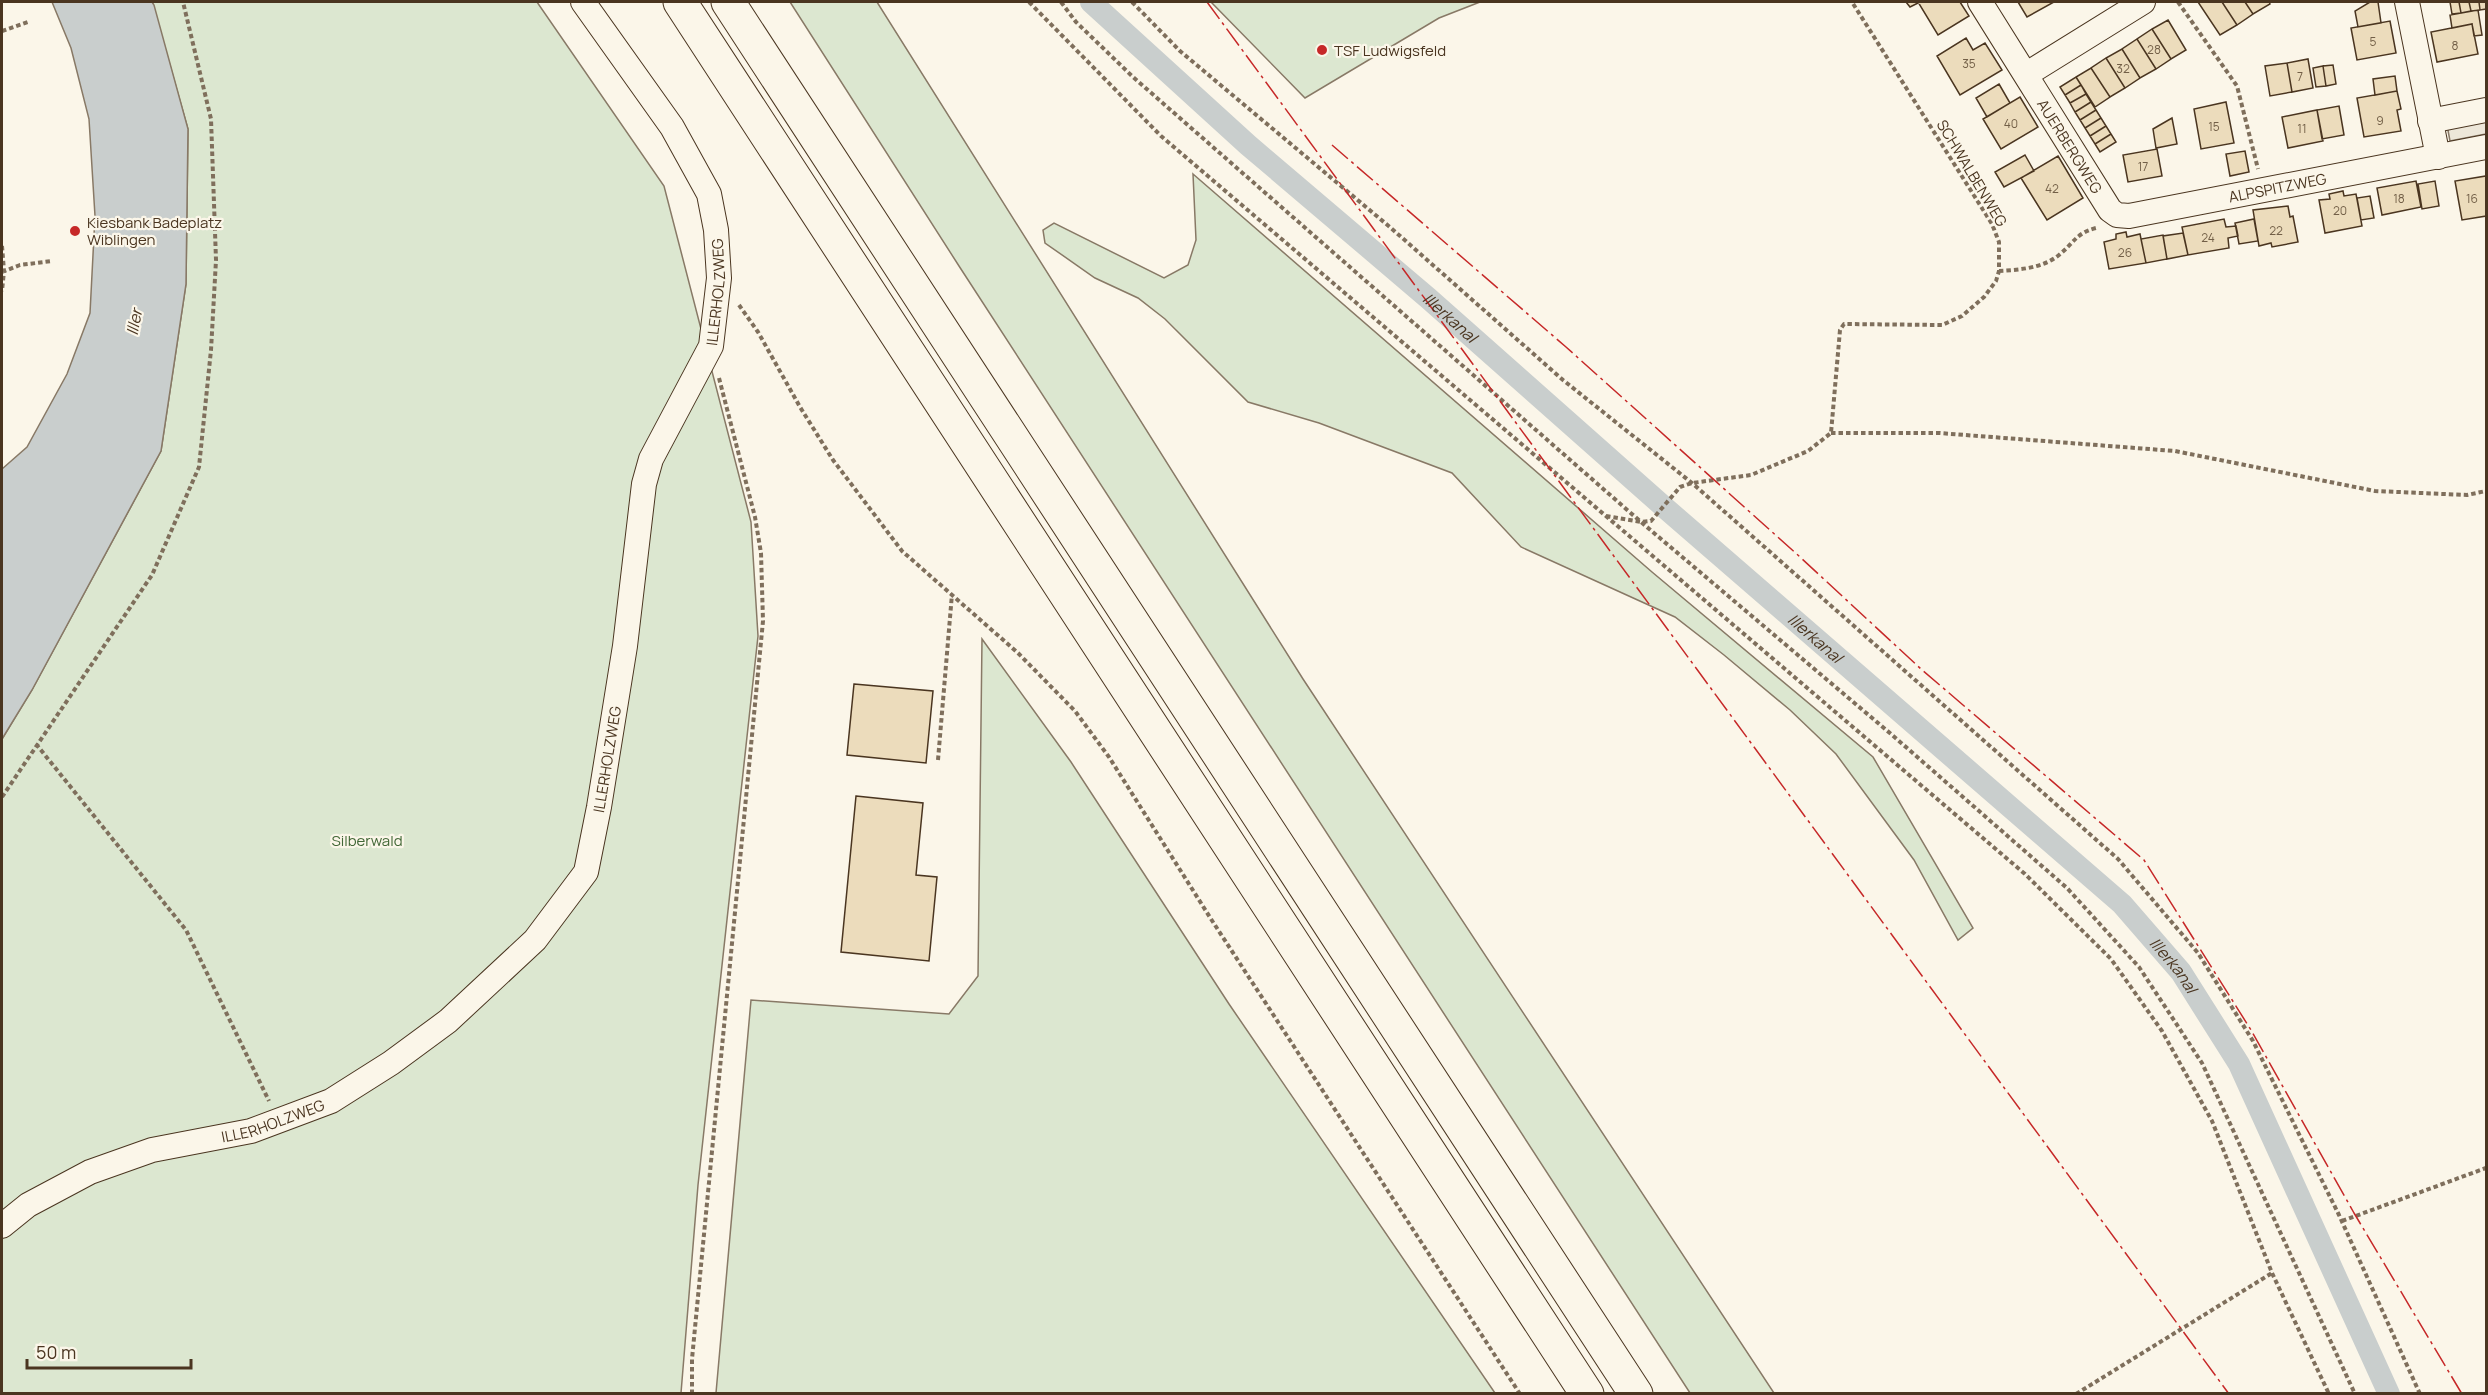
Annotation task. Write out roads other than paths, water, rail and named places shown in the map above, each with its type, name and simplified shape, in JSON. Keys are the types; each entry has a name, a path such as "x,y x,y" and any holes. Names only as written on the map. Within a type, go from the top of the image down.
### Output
{"highway":[{"path":"680,2 1587,1394"},
{"path":"728,2 1636,1394"}],"street":[{"name":"ILLERHOLZWEG","path":"2,1226 28,1205 90,1172 152,1150 219,1138 279,1122 331,1101 391,1063 448,1021 535,940 586,872 625,646 644,484 651,459 711,346 719,278 716,230 709,194 672,126 583,2"},
{"name":"AUERBERGWEG","path":"1980,2 2110,210 2117,215"},
{"path":"2027,74 2143,2"},
{"path":"2407,2 2438,157"},
{"path":"2430,121 2487,110"},
{"name":"ALPSPITZWEG","path":"2117,215 2129,216 2487,147"}],"water":[{"name":"Iller","path":"52,2 152,2 154,5 188,129 186,284 161,451 32,690 2,739 2,469 27,447 67,374 90,313 95,216 89,119 71,48"}],"waterway":[{"name":"Illerkanal","path":"1091,2 1248,145 1428,298 1664,507 2122,904 2181,972 2239,1064 2389,1394"}],"place":[{"name":"TSF Ludwigsfeld","path":"1322,50"},
{"name":"Kiesbank Badeplatz Wiblingen","path":"75,231"}],"park label":[{"name":"Silberwald","path":"367,840"}]}
